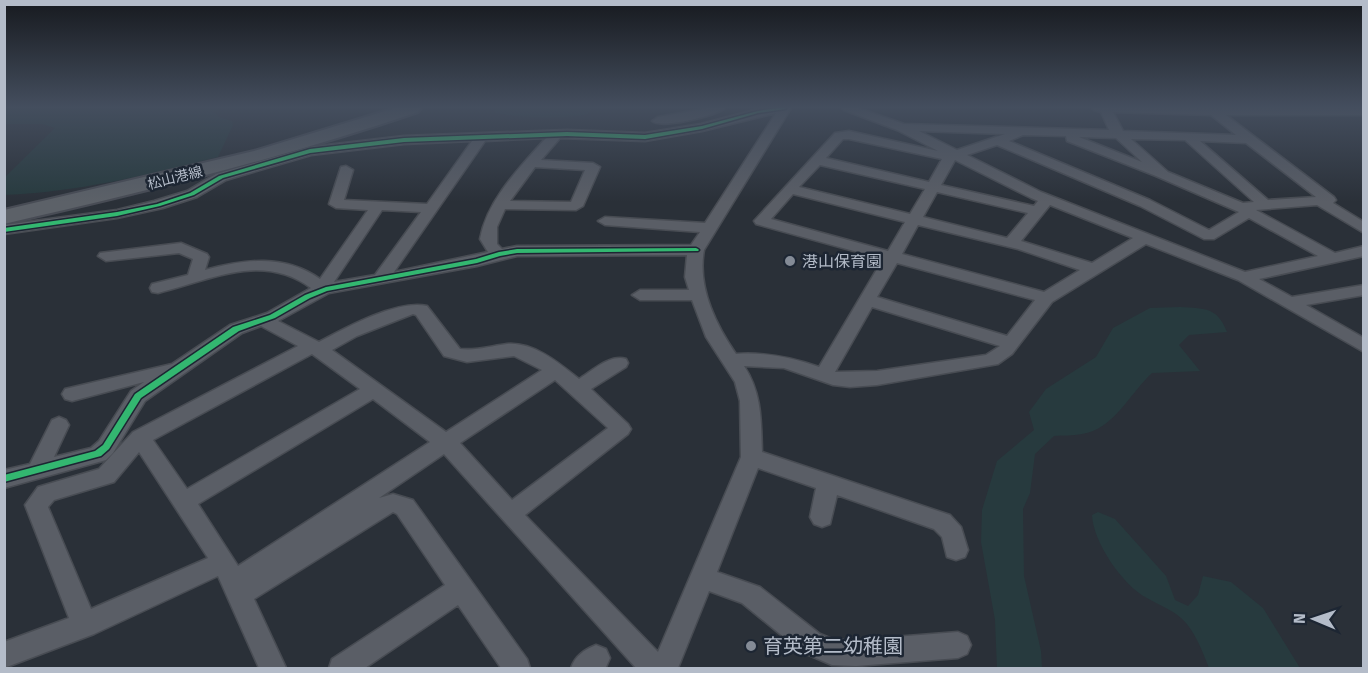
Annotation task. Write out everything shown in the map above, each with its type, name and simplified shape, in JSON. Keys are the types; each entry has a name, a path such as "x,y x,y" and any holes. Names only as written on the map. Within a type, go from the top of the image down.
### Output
{"main road":[{"name":"松山港線","path":"4,217 172,179 315,139"}],"street":[{"path":"4,230 117,214 158,205 192,194 221,177 310,151 404,140 450,139"},
{"path":"381,278 479,139"},
{"path":"499,254 489,244 488,238 508,191 552,139"},
{"path":"665,669 752,457 750,401 744,381 733,361 715,337 693,277 693,265 696,250 766,139"},
{"path":"836,139 761,221 1046,298"},
{"path":"871,139 953,156 1003,139"},
{"path":"923,139 1042,205"},
{"path":"1075,139 1245,210 1331,257"},
{"path":"1127,139 1163,175"},
{"path":"1191,139 1265,204"},
{"path":"999,141 1144,203 1209,236 1245,210 1265,204 1329,200 1250,139"},
{"path":"824,375 953,156"},
{"path":"817,160 934,187 1042,205 1146,237 1244,277 1364,346"},
{"path":"502,205 576,206 593,167 532,163"},
{"path":"346,170 336,204 431,208"},
{"path":"789,189 1011,243 1093,269"},
{"path":"1320,201 1364,229"},
{"path":"1011,243 1042,205"},
{"path":"322,288 378,206"},
{"path":"605,221 711,228"},
{"path":"733,361 786,362 824,375 850,380 877,378 991,360 1011,343 1046,298 1146,237"},
{"path":"106,256 182,244 201,257 196,275"},
{"path":"4,479 98,454 106,447 138,396 236,329 249,322 263,320 322,288 477,261 518,251 696,250"},
{"path":"1244,277 1364,251"},
{"path":"158,288 196,275 243,265 276,264 299,271 322,288"},
{"path":"1289,303 1364,290"},
{"path":"640,295 699,295"},
{"path":"868,300 1011,343"},
{"path":"85,625 36,505 46,493 106,476 140,437 162,423 207,403 315,348 411,309 421,310 451,352 460,356 470,357 514,350 526,353 578,388 621,429 510,514"},
{"path":"263,320 315,348 447,443 654,669"},
{"path":"578,388 619,363"},
{"path":"72,394 144,375 178,370"},
{"path":"231,580 447,443 554,371"},
{"path":"183,502 374,390"},
{"path":"37,471 59,425"},
{"path":"140,437 231,580 267,666"},
{"path":"752,457 942,522 955,536 956,549"},
{"path":"822,517 828,483"},
{"path":"4,655 85,625 231,580 382,506 393,503 405,507 517,669"},
{"path":"703,578 751,595 811,643 832,652 958,645"},
{"path":"342,669 462,588"}],"green space":[{"path":"43,139 226,139 218,157 86,186 5,195 5,177"},
{"path":"1180,307 1209,310 1219,317 1227,332 1189,335 1179,345 1200,371 1152,373 1121,409 1103,425 1082,434 1054,436 1035,454 1030,493 1023,509 1024,576 1041,651 1042,668 997,668 995,620 981,542 982,510 997,461 1034,430 1029,412 1046,389 1096,357 1113,328 1150,308"},
{"path":"1098,512 1115,519 1166,576 1175,600 1188,606 1198,595 1203,576 1231,582 1263,608 1300,668 1209,668 1197,639 1186,623 1172,611 1138,592 1119,574 1098,538 1092,515"}],"cycle path":[{"path":"4,230 117,214 158,205 192,194 221,177 310,151 420,139"},
{"path":"4,479 98,454 106,447 138,396 236,329 273,316 308,296 326,289 477,261 517,251 696,250"}],"place":[{"name":"港山保育園","path":"790,261"},
{"name":"育英第二幼稚園","path":"751,646"}]}
